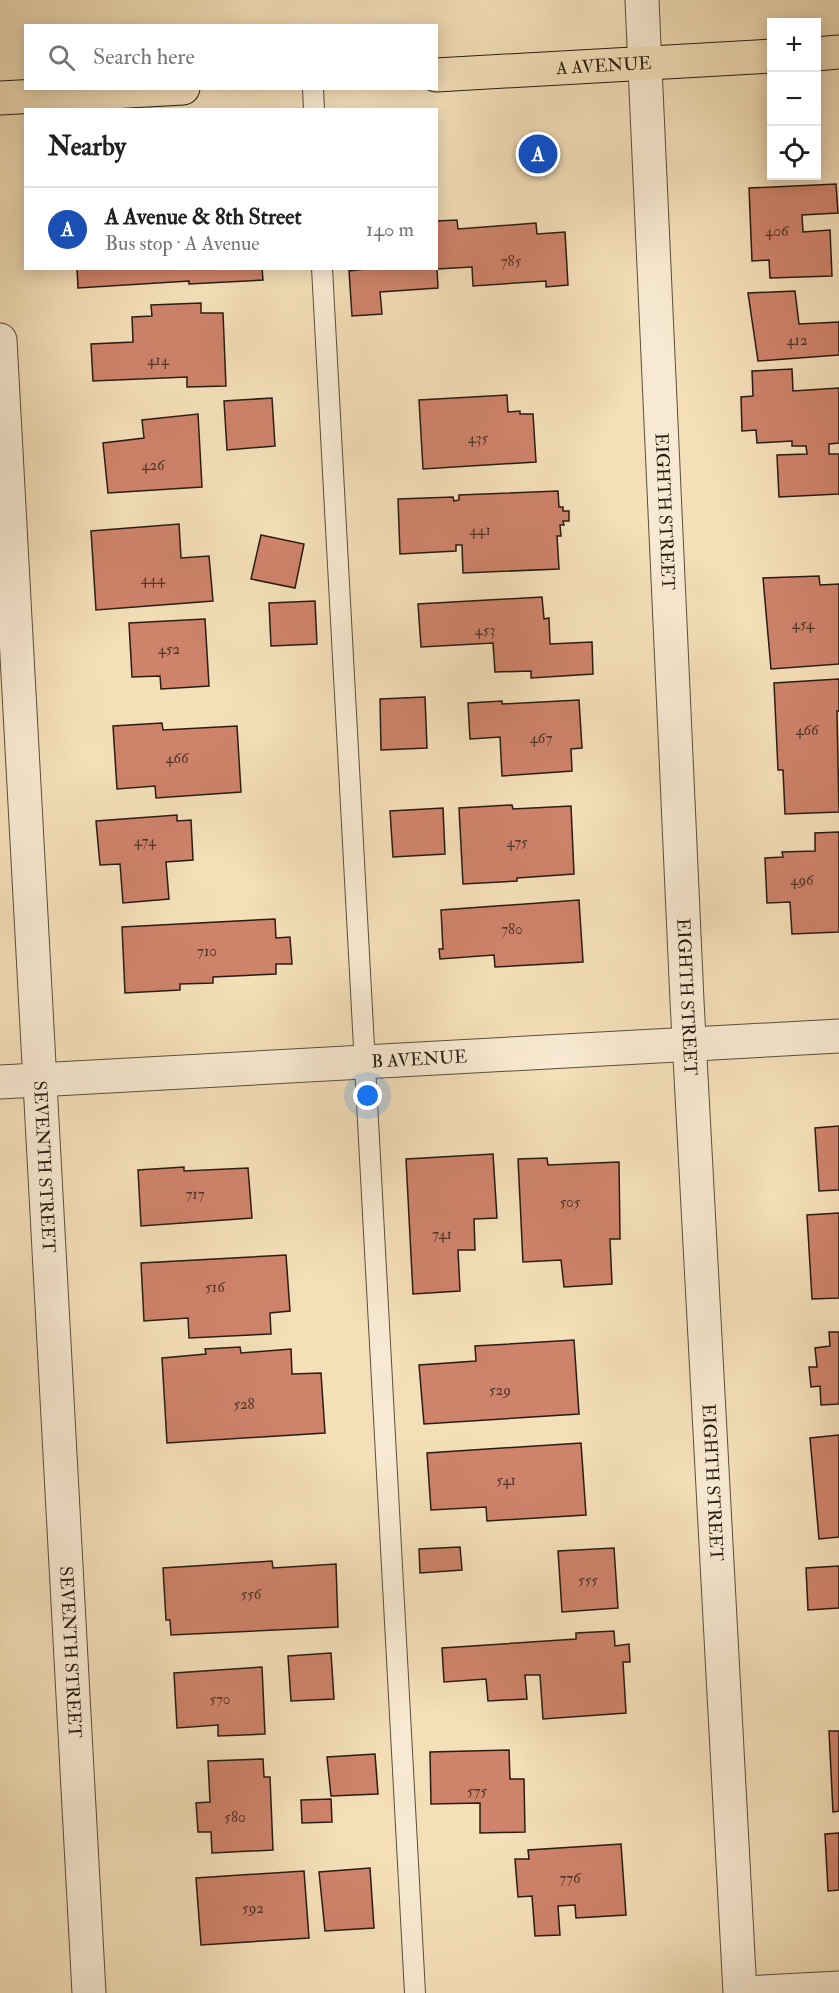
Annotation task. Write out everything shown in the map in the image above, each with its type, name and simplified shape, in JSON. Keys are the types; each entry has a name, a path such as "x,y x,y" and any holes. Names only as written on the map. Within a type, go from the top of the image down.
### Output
{"main road":[{"path":"821,54 839,52"},
{"name":"A AVENUE","path":"438,75 767,56"},
{"path":"0,98 146,90"}],"street":[{"name":"EIGHTH STREET","path":"642,0 689,1044 742,1993"},
{"name":"SEVENTH STREET","path":"0,340 89,1993"},
{"name":"B AVENUE","path":"0,1082 839,1036"},
{"path":"742,1993 839,1988"}],"lane":[{"path":"313,90 314,108"},
{"path":"322,270 415,1993"}],"building":[{"path":"836,184 838,213 802,215 803,232 830,230 832,276 770,278 769,260 752,261 749,188"},
{"path":"457,220 458,229 536,223 537,234 565,232 568,285 546,287 546,281 473,286 472,267 438,269 438,221"},
{"path":"77,270 262,270 263,280 189,284 189,281 78,288"},
{"path":"437,270 438,288 380,292 382,314 352,316 349,271"},
{"path":"795,291 799,324 839,322 839,355 758,361 748,293"},
{"path":"201,303 201,313 223,313 226,386 187,387 187,377 93,381 91,344 133,342 132,317 152,316 151,305"},
{"path":"792,369 793,391 839,388 839,443 829,444 829,454 839,454 839,494 779,497 777,455 807,454 806,446 792,446 792,441 757,443 756,430 742,431 741,397 753,396 752,371"},
{"path":"507,395 508,412 520,411 520,414 533,414 536,462 423,469 419,400"},
{"path":"272,398 275,446 227,450 224,401"},
{"path":"198,414 202,487 108,493 103,443 144,438 142,420"},
{"path":"558,491 559,507 563,507 563,511 569,511 569,521 563,521 564,525 560,525 561,536 557,536 559,569 463,573 462,545 456,545 456,551 400,554 398,499 453,497 454,501 459,500 459,495"},
{"path":"179,524 181,558 209,556 213,601 96,610 91,531"},
{"path":"261,535 304,544 295,588 251,579"},
{"path":"819,576 820,585 839,584 839,664 771,669 763,578"},
{"path":"542,597 544,619 549,618 550,644 592,642 593,674 531,678 531,671 495,672 493,643 421,647 418,604"},
{"path":"315,601 317,644 271,646 269,603"},
{"path":"205,619 209,686 161,689 160,676 132,677 129,623"},
{"path":"839,679 839,711 837,711 839,812 785,814 783,770 778,770 774,683"},
{"path":"425,697 427,748 381,750 380,699"},
{"path":"579,700 582,748 571,749 572,771 502,776 500,737 470,739 468,703 502,701 502,704"},
{"path":"162,723 163,730 237,726 241,792 156,798 155,786 117,789 113,726"},
{"path":"512,805 513,809 571,806 574,874 517,878 517,881 463,884 459,808"},
{"path":"443,808 445,854 393,857 390,811"},
{"path":"177,815 177,821 191,820 193,860 166,862 169,899 123,903 120,864 100,865 96,821"},
{"path":"839,832 839,932 792,934 790,902 767,903 765,858 783,857 782,852 815,851 815,833"},
{"path":"579,900 583,962 495,967 494,955 440,959 439,949 443,949 441,910"},
{"path":"275,919 276,938 290,937 292,964 276,964 276,974 213,977 213,983 180,984 180,990 125,993 122,927"},
{"path":"839,1126 839,1190 819,1191 815,1128"},
{"path":"493,1154 497,1218 474,1219 475,1250 458,1250 460,1291 413,1294 406,1159"},
{"path":"547,1158 548,1165 619,1162 620,1239 610,1239 612,1284 564,1287 561,1260 523,1262 518,1159"},
{"path":"184,1167 184,1171 248,1168 252,1218 141,1226 138,1170"},
{"path":"839,1213 839,1298 812,1299 807,1215"},
{"path":"286,1255 290,1311 270,1313 271,1334 189,1338 188,1318 144,1321 141,1263"},
{"path":"829,1332 839,1332 839,1404 821,1405 820,1386 811,1387 809,1367 817,1367 815,1348 830,1346"},
{"path":"574,1340 579,1414 424,1424 419,1365 476,1361 475,1346"},
{"path":"240,1347 241,1353 291,1349 292,1374 321,1373 325,1433 167,1443 162,1358 206,1354 205,1349"},
{"path":"839,1435 839,1537 819,1539 810,1438"},
{"path":"581,1443 586,1515 487,1521 486,1507 431,1510 427,1453"},
{"path":"460,1547 462,1570 420,1573 419,1549"},
{"path":"614,1548 618,1608 562,1612 558,1551"},
{"path":"272,1561 273,1568 336,1564 338,1627 171,1635 170,1620 166,1620 163,1568"},
{"path":"839,1566 839,1608 808,1610 806,1568"},
{"path":"614,1631 615,1646 629,1644 630,1662 623,1662 626,1713 543,1719 540,1675 525,1675 527,1699 488,1701 486,1679 444,1682 442,1648 576,1639 576,1633"},
{"path":"331,1653 334,1699 291,1701 288,1656"},
{"path":"262,1667 265,1734 218,1736 218,1725 177,1728 174,1673"},
{"path":"829,1731 839,1731 839,1811 833,1812"},
{"path":"509,1750 510,1779 524,1779 525,1832 480,1833 480,1803 431,1804 430,1752"},
{"path":"375,1754 378,1794 331,1796 327,1757"},
{"path":"263,1759 264,1777 270,1777 273,1850 212,1853 211,1832 198,1832 196,1803 210,1802 208,1761"},
{"path":"331,1799 332,1822 302,1823 301,1800"},
{"path":"839,1833 839,1890 828,1891 825,1834"},
{"path":"621,1844 626,1915 576,1918 575,1905 558,1906 560,1935 535,1936 532,1896 518,1897 515,1859 529,1859 528,1850"},
{"path":"370,1868 374,1928 325,1931 319,1872"},
{"path":"304,1871 309,1938 201,1945 196,1878"}],"place":[{"name":"A Avenue & 8th Street","path":"538,154"}]}
